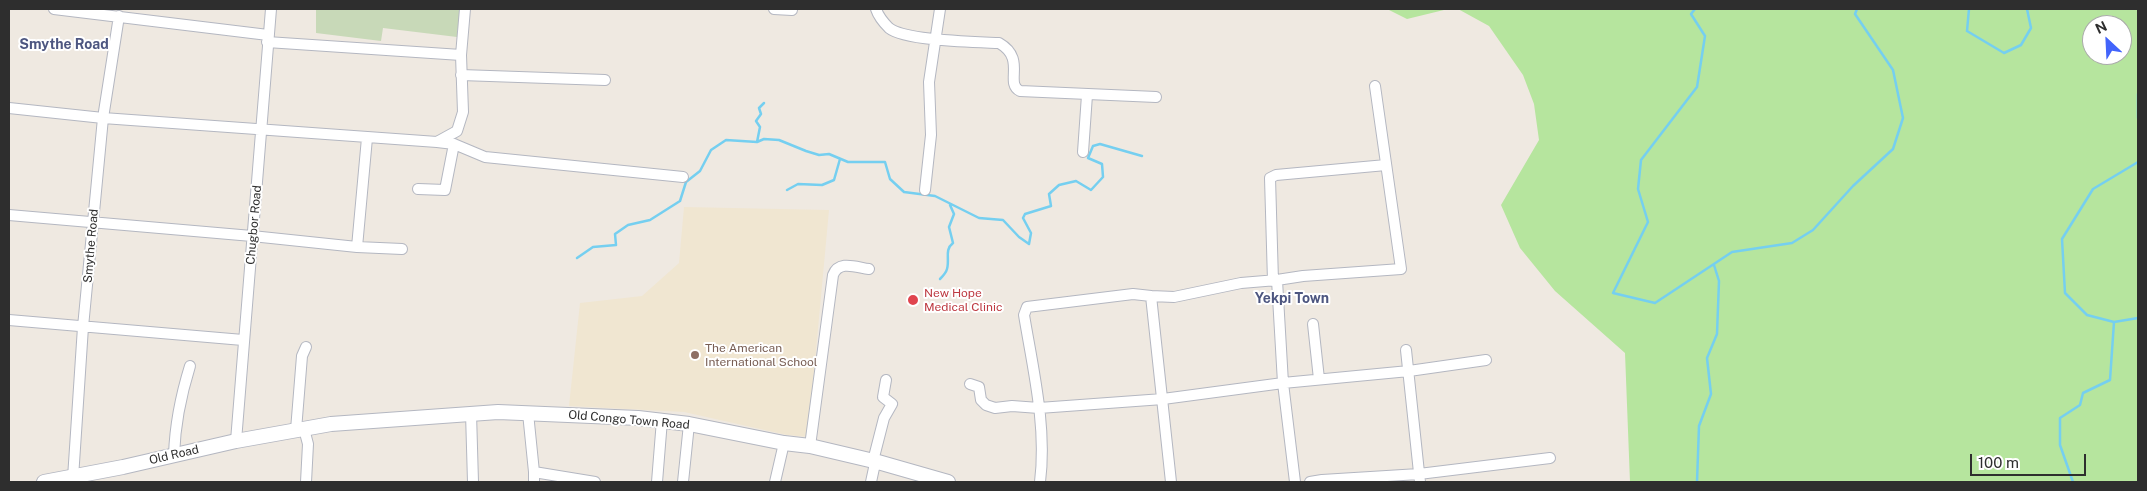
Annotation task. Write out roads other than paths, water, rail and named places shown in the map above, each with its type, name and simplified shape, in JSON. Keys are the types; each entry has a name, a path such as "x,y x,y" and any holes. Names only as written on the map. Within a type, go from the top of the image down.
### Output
{"street":[{"path":"54,9 119,16 268,38 461,55"},
{"name":"Chugbor Road","path":"236,440 271,9"},
{"path":"436,142 457,131 463,112 461,55 465,9"},
{"path":"774,9 792,10"},
{"path":"876,9 890,28 904,34 999,43 1008,48 1014,58 1013,84 1020,91 1156,97"},
{"path":"924,190 931,135 929,82 940,9"},
{"name":"Smythe Road","path":"73,478 83,327 103,118 119,16"},
{"path":"461,75 605,80"},
{"path":"1040,482 1044,457 1039,408 1024,314 1027,307 1133,294 1174,296 1241,283 1303,276 1401,269 1375,86"},
{"path":"1083,152 1087,95"},
{"path":"9,108 103,118 436,142 454,144 485,157 683,176"},
{"path":"357,247 367,138"},
{"path":"418,190 445,190 454,144"},
{"path":"1295,482 1283,383 1270,178 1276,175 1386,166"},
{"path":"9,216 252,236 357,247 402,249"},
{"path":"810,446 832,275 836,268 841,265 868,269"},
{"path":"1151,296 1171,482"},
{"path":"9,320 243,340"},
{"path":"1313,324 1319,379"},
{"path":"306,347 302,356 300,429 308,444 306,482"},
{"path":"1406,350 1420,478"},
{"path":"970,384 979,388 982,400 986,406 995,408 1012,406 1039,408 1163,399 1283,383 1409,371 1486,360"},
{"path":"174,455 175,430 184,385 190,366"},
{"path":"871,482 884,418 892,404 883,397 886,380"},
{"path":"471,413 473,482"},
{"name":"Old Congo Town Road","path":"300,429 331,424 471,413 528,413 662,420 784,443 810,446 948,482"},
{"path":"528,413 534,477 594,482"},
{"path":"657,482 662,420"},
{"path":"682,482 689,424"},
{"name":"Old Road","path":"44,482 73,478 236,440 300,429"},
{"path":"775,482 784,443"},
{"path":"1310,482 1322,480 1420,478 1550,458"}],"waterway":[{"path":"1695,9 1691,14 1705,36 1697,87 1641,160 1638,189 1648,222 1613,293 1655,303 1732,252 1792,243 1813,230 1853,186 1893,149 1903,118 1893,70 1855,14 1857,9"},
{"path":"1969,9 1967,31 2004,53 2021,45 2031,28 2027,9"},
{"path":"2138,94 2138,118"},
{"path":"757,142 760,127 756,121 761,114 759,108 764,103"},
{"path":"577,258 593,247 616,245 615,234 628,225 650,220 680,201 686,182 700,171 711,150 726,140 757,142 764,139 779,140 806,151 819,155 829,154 848,162 885,162 890,179 904,192 935,196 979,218 1003,220 1019,237 1029,244 1031,233 1023,218 1025,214 1051,206 1049,194 1059,185 1076,181 1091,190 1103,177 1102,164 1088,158 1093,146 1100,144 1142,156"},
{"path":"787,190 798,184 822,185 834,180 840,159"},
{"path":"2138,162 2093,189 2062,239 2065,293 2087,315 2114,322 2138,318"},
{"path":"940,279 947,270 948,252 953,243 949,227 954,214 950,205"},
{"path":"1697,482 1699,426 1711,394 1707,358 1717,334 1719,281 1714,265"},
{"path":"2073,482 2060,445 2060,418 2080,405 2083,393 2110,380 2114,322"}],"place":[{"name":"New Hope Medical Clinic","path":"913,300"},
{"name":"The American International School","path":"695,355"}],"district":[{"name":"Smythe Road","path":"64,45"},
{"name":"Yekpi Town","path":"1292,299"}]}
